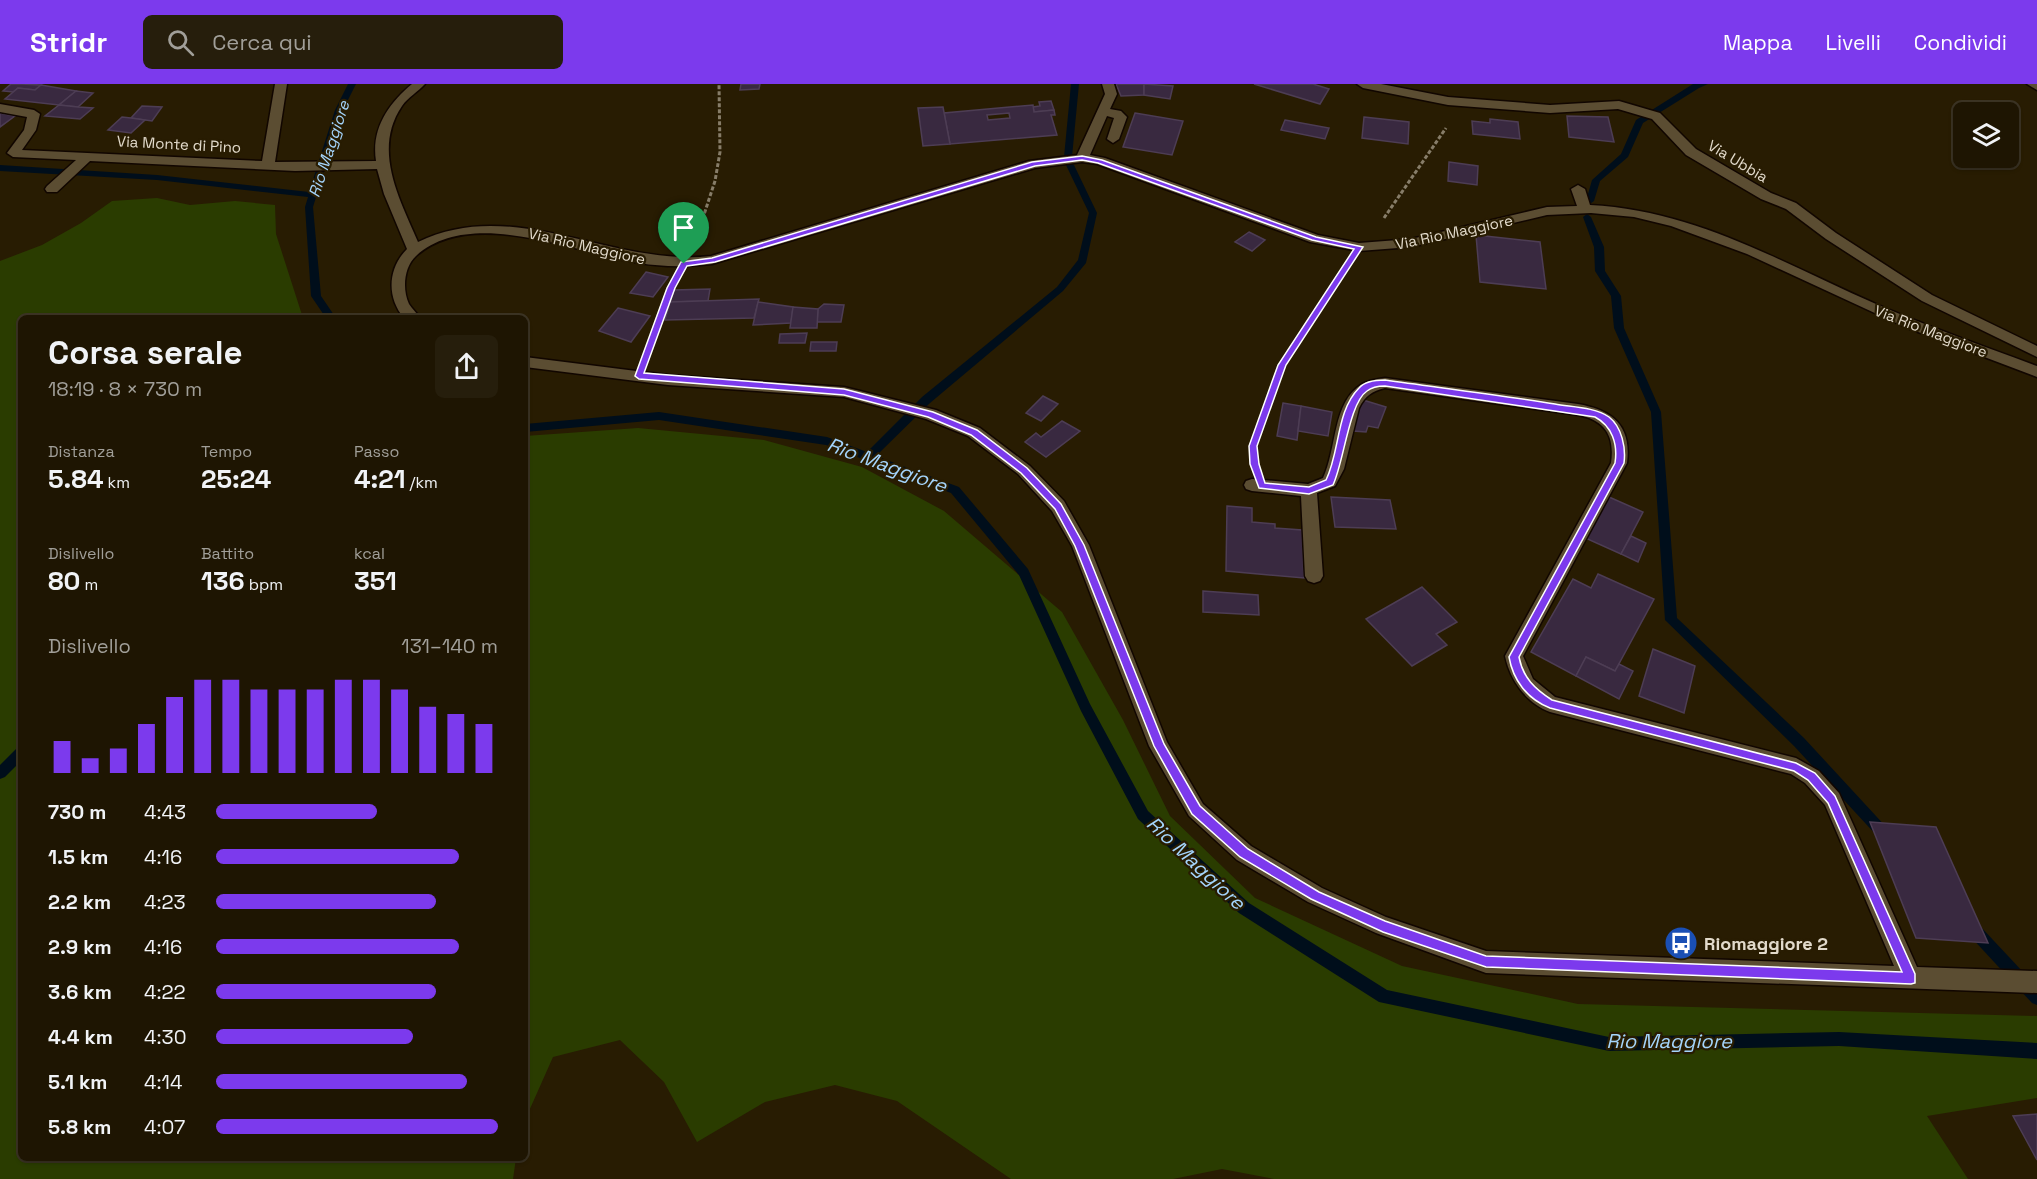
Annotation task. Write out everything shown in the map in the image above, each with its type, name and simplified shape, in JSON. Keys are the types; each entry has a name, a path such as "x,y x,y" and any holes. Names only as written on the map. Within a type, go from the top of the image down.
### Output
{"street":[{"path":"268,165 281,84"},
{"path":"409,315 405,312 399,296 397,283 401,266 414,249 380,165 383,130 398,102 419,84"},
{"path":"1082,158 1111,94 1108,84"},
{"name":"Via Ubbia","path":"1363,84 1456,102 1550,108 1619,105 1656,116 1691,152 1766,196 1791,206 1831,236 1927,298 2037,352"},
{"path":"2033,84 2037,86"},
{"name":"Via Monte di Pino","path":"0,108 34,114 30,130 6,153"},
{"path":"1103,112 1117,114 1121,117 1113,139"},
{"name":"Via Monte di Pino","path":"6,153 295,168 380,165"},
{"path":"52,189 88,156"},
{"name":"Via Rio Maggiore","path":"414,249 463,229 508,229 628,257 684,264 712,260 1034,164 1082,158 1100,161 1315,239 1359,247 1411,243 1547,211 1584,207 1630,212 1696,227 1725,238 1870,307 2037,372"},
{"path":"1578,189 1584,207"},
{"path":"528,362 639,376 844,392 930,414 974,432 1024,470 1058,506 1080,545 1159,746 1196,810 1244,853 1315,895 1383,926 1486,962 2037,982"},
{"path":"1257,486 1309,490 1321,488 1333,477 1350,410 1362,389 1374,384 1385,383 1536,404 1596,414 1606,419 1614,428 1622,450 1620,463 1514,657 1516,668 1523,681 1534,694 1550,704 1796,767 1812,777 1832,799 1911,979"},
{"path":"1309,490 1314,576"}],"path":[{"path":"639,376 671,288 701,227 715,181 720,152 719,84"},
{"path":"1257,486 1253,446 1282,365 1359,247 1383,220 1445,130 1455,110 1456,102"}],"green space":[{"path":"157,198 190,205 235,201 275,205 276,234 302,315 18,315 18,1161 516,1161 513,1179 0,1179 0,261 42,245 81,223 112,201"},
{"path":"638,428 764,440 862,467 944,511 1062,612 1123,720 1170,816 1255,898 1402,966 1578,1004 2037,1016 2037,1098 1927,1116 1968,1179 1274,1179 1222,1169 1173,1179 1011,1179 897,1101 835,1085 765,1102 697,1142 664,1082 620,1040 553,1057 528,1113 528,436"}],"building":[{"path":"11,84 41,85 35,90 18,88 13,92 3,91"},
{"path":"741,84 760,84 759,89 740,90"},
{"path":"1116,84 1144,84 1144,95 1121,96"},
{"path":"1144,84 1173,86 1170,99 1144,95"},
{"path":"1254,84 1313,84 1329,89 1320,104"},
{"path":"41,85 76,91 59,105 5,99 18,88 35,90"},
{"path":"76,91 93,93 78,107 59,105"},
{"path":"1051,101 1054,110 1034,112 1033,107 1040,106 1039,102"},
{"path":"59,105 93,108 80,119 45,116"},
{"path":"1033,105 1034,112 1054,110 1055,115 1051,115 1057,135 950,144 944,113","holes":["1009,113 1010,118 988,120 987,115"]},
{"path":"142,106 162,107 152,121 131,118"},
{"path":"943,107 950,144 923,146 918,108"},
{"path":"0,113 15,116 0,127"},
{"path":"1135,113 1183,121 1172,155 1123,147"},
{"path":"1567,116 1608,117 1614,142 1569,137"},
{"path":"122,117 145,120 131,133 108,130"},
{"path":"1364,117 1409,122 1408,144 1362,138"},
{"path":"1490,119 1518,122 1520,139 1473,134 1472,121 1490,123"},
{"path":"1285,120 1329,128 1325,139 1281,130"},
{"path":"1449,162 1478,166 1477,185 1448,181"},
{"path":"1249,232 1265,240 1252,251 1235,242"},
{"path":"1476,235 1540,242 1546,289 1480,282"},
{"path":"646,272 668,277 653,297 630,293"},
{"path":"710,289 708,301 670,302 673,290"},
{"path":"759,299 754,318 665,320 670,302"},
{"path":"758,302 793,307 791,323 753,325"},
{"path":"824,304 844,305 841,322 817,322 818,309"},
{"path":"793,307 818,309 817,328 790,328"},
{"path":"618,308 650,316 631,342 599,331"},
{"path":"807,333 805,343 779,343 780,334"},
{"path":"811,342 837,342 836,351 810,351"},
{"path":"1043,396 1058,404 1041,421 1026,413"},
{"path":"1363,400 1386,407 1378,428 1368,426 1366,432 1353,431 1355,415"},
{"path":"1283,403 1301,406 1297,440 1277,436"},
{"path":"1301,406 1332,412 1328,436 1298,431"},
{"path":"1062,421 1080,431 1046,457 1025,442 1036,433 1041,437"},
{"path":"1331,497 1390,500 1396,529 1335,527"},
{"path":"1609,497 1643,512 1621,554 1583,537"},
{"path":"1227,506 1252,508 1252,522 1275,524 1275,528 1302,530 1304,578 1226,571"},
{"path":"1631,536 1646,543 1638,562 1621,554"},
{"path":"1598,574 1654,599 1615,671 1586,657 1576,676 1531,652 1573,579 1591,588"},
{"path":"1422,587 1457,622 1436,634 1447,645 1412,666 1366,619"},
{"path":"1203,591 1258,595 1259,615 1203,612"},
{"path":"1653,649 1695,666 1684,713 1639,696"},
{"path":"1586,657 1615,671 1619,664 1633,671 1619,699 1576,676"},
{"path":"1870,822 1936,827 1988,943 1916,938"},
{"path":"2037,1114 2037,1160 2013,1116"}],"waterway":[{"name":"Rio Maggiore","path":"313,195 339,110 352,84"},
{"path":"1068,157 1075,84"},
{"path":"1590,201 1596,180 1625,155 1639,122 1696,86 1704,84"},
{"path":"868,457 926,400 1060,289 1083,261 1093,213 1070,165"},
{"path":"0,168 157,178 313,195"},
{"name":"Rio Maggiore","path":"313,195 309,207 316,296 329,315"},
{"path":"1587,217 1599,247 1600,271 1616,296 1619,328 1656,412 1671,620 1799,742 1883,833"},
{"name":"Rio Maggiore","path":"528,428 659,416 827,441 868,457"},
{"name":"Rio Maggiore","path":"868,457 955,490 1024,572 1085,707 1143,815 1244,908 1384,997 1609,1044 1839,1039 2037,1051"},
{"path":"0,773 18,756"},
{"path":"1975,931 2037,998"}],"place":[{"name":"Riomaggiore 2","path":"1681,943"}],"route":[{"path":"1082,158 1100,161 1315,239 1359,247 1282,365 1253,446 1254,464 1262,486 1309,490 1321,488 1329,482 1336,469 1350,410 1362,389 1374,384 1385,383 1536,404 1596,414 1606,419 1614,428 1622,450 1620,463 1514,657 1516,668 1523,681 1534,694 1550,704 1796,767 1812,777 1832,799 1911,979 1486,962 1383,926 1315,895 1244,853 1196,810 1159,746 1080,545 1058,506 1024,470 974,432 930,414 844,392 639,376 671,288 684,264 712,260 1034,164 1082,158"}]}
